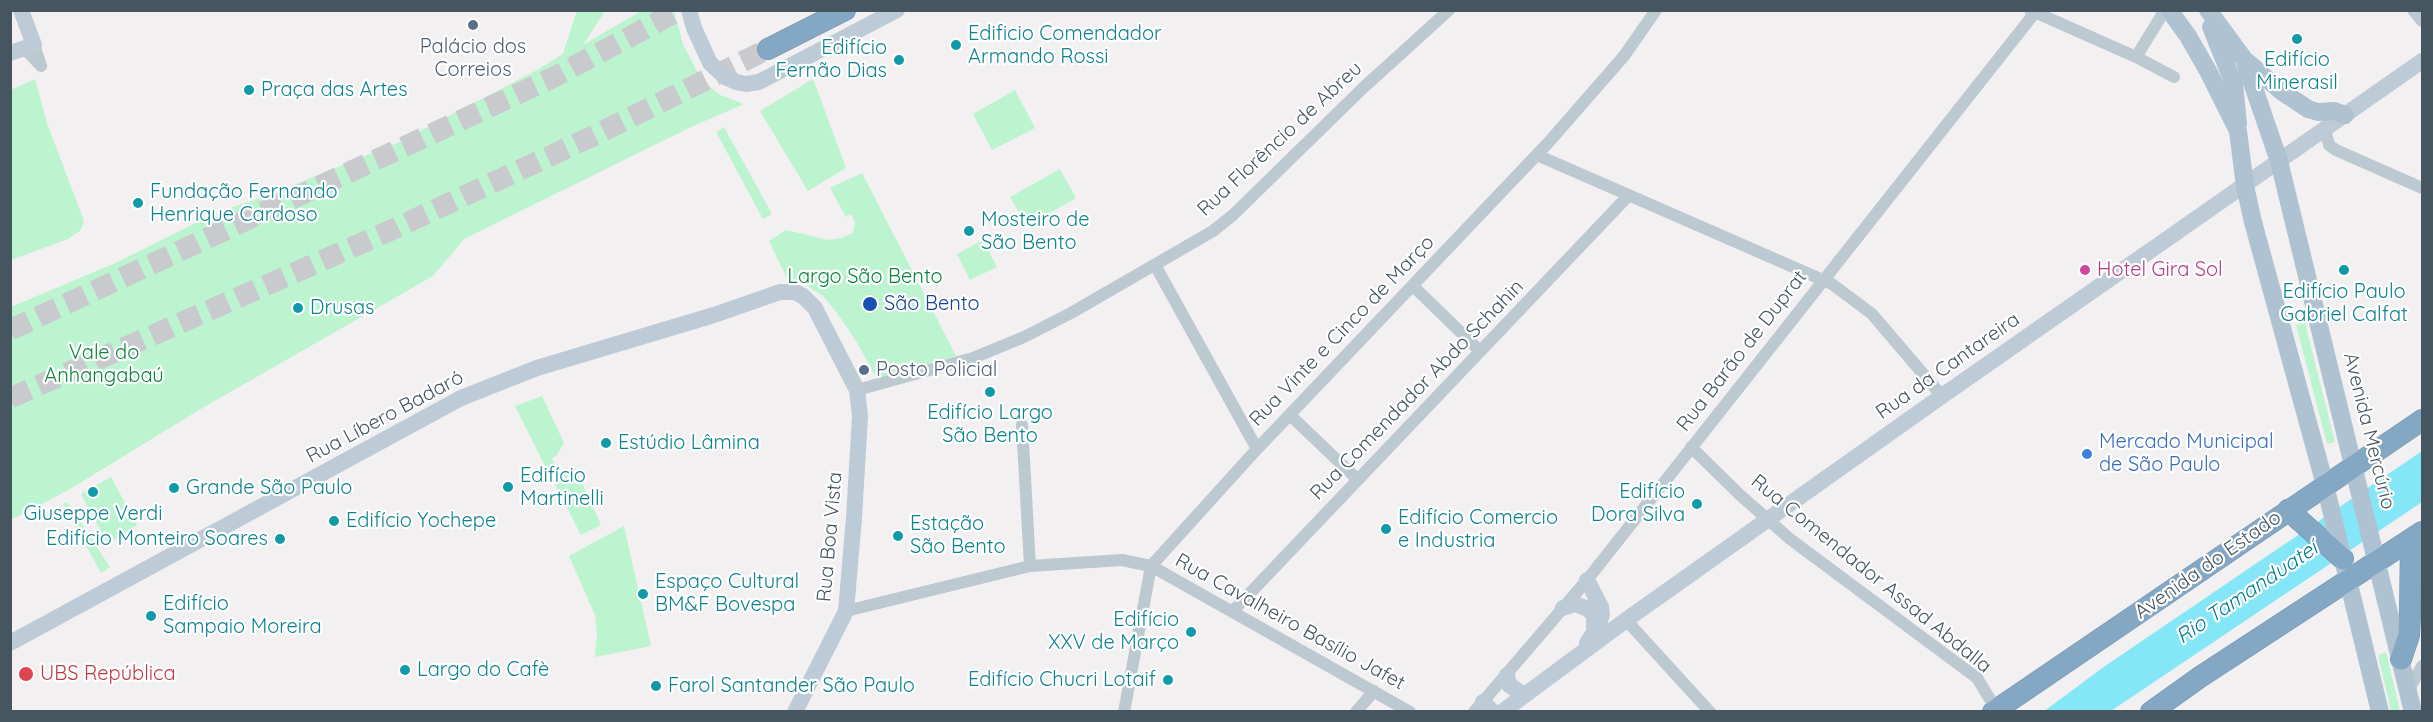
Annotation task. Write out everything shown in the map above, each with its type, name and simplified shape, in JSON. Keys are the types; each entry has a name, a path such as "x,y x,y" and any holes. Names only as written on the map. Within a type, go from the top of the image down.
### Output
{"highway":[{"path":"768,49 845,10"},
{"name":"Avenida do Estado","path":"1995,710 2422,420"},
{"path":"2288,510 2305,524 2345,570"},
{"path":"2151,711 2345,570 2377,558 2417,536"},
{"path":"2401,659 2409,635 2417,536"}],"main road":[{"path":"21,10 23,49"},
{"path":"689,10 694,28 710,63 725,77 746,84 759,82 897,10"},
{"path":"2167,10 2188,36 2238,131"},
{"path":"2205,10 2234,84 2245,186 2325,485 2380,711"},
{"path":"2205,10 2244,58 2289,97 2308,109 2318,112 2334,111 2345,115"},
{"name":"Avenida Mercúrio","path":"2244,58 2279,161 2413,711"},
{"name":"Rua da Cantareira","path":"1503,711 1523,694 1768,519 2422,61"},
{"name":"Rua Líbero Badaró","path":"10,643 461,398 537,368 714,315 769,295 795,292 803,296 815,309 857,390"},
{"name":"Rua Boa Vista","path":"795,711 846,611 859,453 860,416 857,390"},
{"path":"1575,657 1590,639 1601,619 1600,605 1587,580"},
{"path":"1563,608 1575,604 1591,611 1595,620 1590,639"},
{"path":"1600,605 1626,620"},
{"path":"1508,675 1509,685 1523,694"}],"street":[{"name":"Rua Florêncio de Abreu","path":"857,390 965,359 1024,337 1213,231 1233,215 1363,88 1449,10"},
{"name":"Rua Vinte e Cinco de Março","path":"1151,566 1257,448 1537,155 1624,56 1656,10"},
{"path":"2136,57 2167,10"},
{"path":"2413,10 2422,21"},
{"path":"2034,11 2136,57 2174,77"},
{"name":"Rua Barão de Duprat","path":"1484,708 2034,11"},
{"path":"2325,129 2329,144 2336,150 2422,188"},
{"path":"1537,155 1824,280 1845,292 1872,314 1942,396"},
{"name":"Rua Comendador Abdo Schahin","path":"1232,612 1629,195"},
{"path":"1155,265 1257,448"},
{"path":"1413,286 1480,351"},
{"path":"1290,415 1358,480"},
{"path":"1022,425 1030,566"},
{"name":"Rua Comendador Assad Abdalla","path":"1691,447 1768,519 1977,678 1995,710"},
{"name":"Rua Cavalheiro Basílio Jafet","path":"846,611 1030,566 1122,560 1151,566 1410,711"},
{"path":"1124,711 1151,566"},
{"path":"1626,620 1710,711"},
{"path":"2408,690 2422,666"},
{"path":"1356,711 1374,691"}],"green space":[{"name":"Vale do Anhangabaú","path":"577,10 605,11 583,45 641,11 674,11 683,44 697,71 720,95 744,104 691,127 464,239 433,276 204,407 70,489 11,520 11,307 113,264 220,211 264,197 397,143 537,70 563,54"},
{"path":"35,79 47,123 84,221 81,230 68,239 11,260 11,90"},
{"path":"813,79 846,168 808,191 760,111"},
{"path":"1015,90 1035,128 992,150 973,114"},
{"path":"724,127 772,214 763,219 716,132"},
{"path":"1060,169 1076,198 1027,226 1010,197"},
{"name":"Largo São Bento","path":"862,173 956,356 877,379 837,313 823,296 800,281 787,278 769,241 786,230 828,240 853,233 855,222 851,214 846,217 830,188"},
{"path":"983,240 997,267 970,280 957,254"},
{"path":"2305,323 2335,442 2327,444 2296,325"},
{"path":"542,396 564,443 557,455 552,458 555,466 547,470 515,406"},
{"path":"575,468 601,525 581,535 553,480"},
{"path":"111,477 137,525 108,544 81,494"},
{"path":"67,502 110,567 101,573 63,504"},
{"path":"624,526 651,646 595,657 597,634 595,615 569,556"},
{"path":"2386,652 2400,711 2391,711 2378,655"}],"water":[{"name":"Rio Tamanduateí","path":"2422,451 2422,502 2111,711 2043,712 2105,666"}],"tunnel":[{"path":"10,330 554,77 680,10"},
{"path":"10,398 387,232 595,135 768,49"}],"place":[{"name":"Palácio dos Correios","path":"473,25"},
{"name":"Edifício Minerasil","path":"2297,39"},
{"name":"Edificio Comendador Armando Rossi","path":"956,45"},
{"name":"Edifício Fernão Dias","path":"899,60"},
{"name":"Praça das Artes","path":"249,90"},
{"name":"Fundação Fernando Henrique Cardoso","path":"138,203"},
{"name":"Mosteiro de São Bento","path":"969,231"},
{"name":"Hotel Gira Sol","path":"2085,270"},
{"name":"Edifício Paulo Gabriel Calfat","path":"2344,270"},
{"name":"São Bento","path":"870,304"},
{"name":"Drusas","path":"298,308"},
{"name":"Posto Policial","path":"864,370"},
{"name":"Edifício Largo São Bento","path":"990,392"},
{"name":"Estúdio Lâmina","path":"606,443"},
{"name":"Mercado Municipal de São Paulo","path":"2087,454"},
{"name":"Edifício Martinelli","path":"508,487"},
{"name":"Grande São Paulo","path":"174,488"},
{"name":"Giuseppe Verdi","path":"93,492"},
{"name":"Edifício Dora Silva","path":"1697,504"},
{"name":"Edifício Yochepe","path":"334,521"},
{"name":"Edifício Comercio e Industria","path":"1386,529"},
{"name":"Estação São Bento","path":"898,536"},
{"name":"Edifício Monteiro Soares","path":"280,539"},
{"name":"Espaço Cultural BM&F Bovespa","path":"643,594"},
{"name":"Edifício Sampaio Moreira","path":"151,616"},
{"name":"Edifício XXV de Março","path":"1191,632"},
{"name":"Largo do Cafè","path":"405,670"},
{"name":"UBS República","path":"26,674"},
{"name":"Edifício Chucri Lotaif","path":"1168,680"},
{"name":"Farol Santander São Paulo","path":"656,686"}]}
